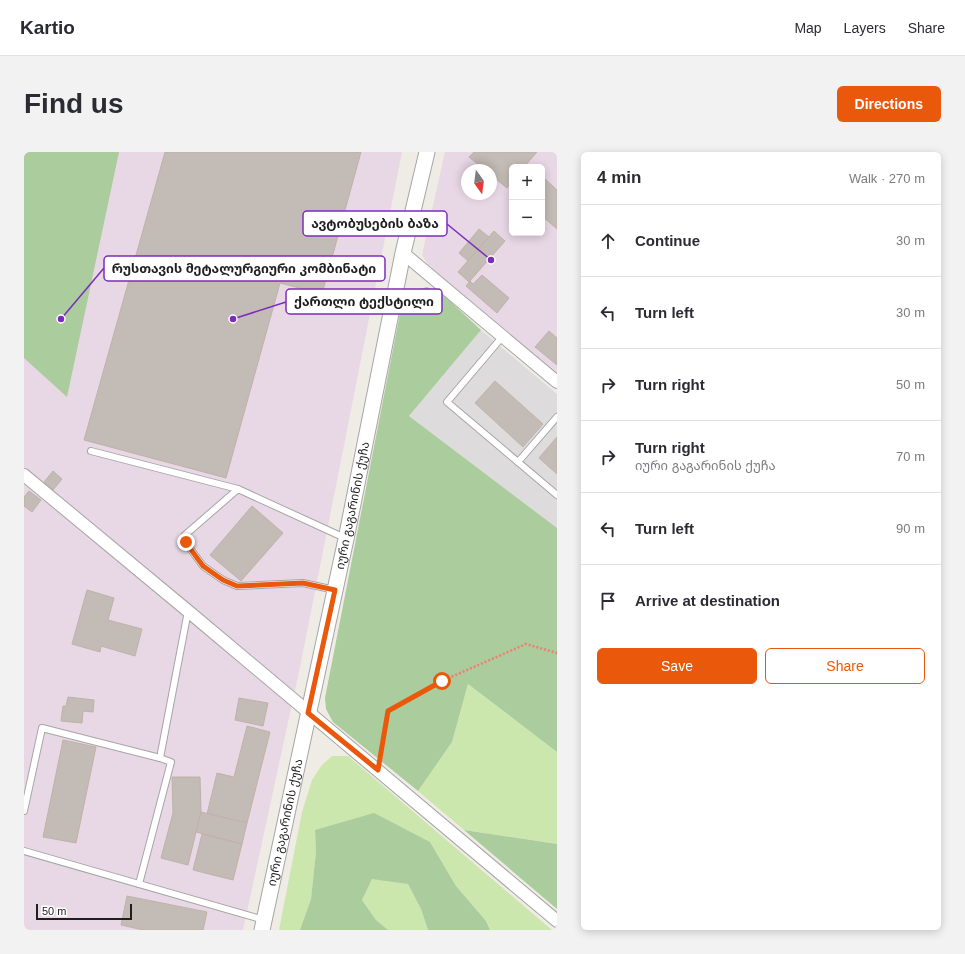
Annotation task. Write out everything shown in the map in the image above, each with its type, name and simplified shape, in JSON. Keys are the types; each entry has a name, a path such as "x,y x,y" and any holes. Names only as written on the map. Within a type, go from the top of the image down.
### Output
{"street":[{"name":"იური გაგარინის ქუჩა","path":"263,925 346,539 403,253 427,152"},
{"path":"403,253 557,382"},
{"path":"24,475 557,921"}],"lane":[{"path":"503,336 447,402 557,494"},
{"path":"518,462 557,417"},
{"path":"91,451 238,489 346,539"},
{"path":"238,489 185,535 186,542 203,566 223,580 237,586 303,583 335,590"},
{"path":"160,758 188,611"},
{"path":"24,811 42,728 171,762 139,884"},
{"path":"24,851 139,884 263,925"}],"path":[{"path":"378,770 388,711 442,681 526,644 557,653"}],"shaded area":[{"path":"24,152 402,152 300,667 243,930 24,930"},
{"path":"445,152 557,152 557,372 429,266 422,255"},
{"path":"481,330 557,394 557,528 409,416"}],"green space":[{"path":"24,152 119,152 67,397 24,358"},
{"path":"427,287 442,294 481,330 409,416 557,528 557,752 468,684 452,742 418,791 333,722 326,709 325,698 403,298 415,290"},
{"path":"468,684 557,752 557,844 464,830 418,791 452,742"},
{"path":"332,756 348,756 552,930 490,930 486,921 456,886 430,842 315,830 316,852 311,899 300,930 279,930 302,812 312,780 322,765"},
{"path":"374,813 430,842 456,886 486,921 490,930 428,930 421,909 408,884 372,879 362,900 376,920 388,930 300,930 311,899 316,852 315,830"},
{"path":"464,830 557,844 557,909"},
{"path":"372,878 408,884 421,909 428,930 388,930 376,920 362,900"}],"building":[{"path":"165,152 361,152 322,294 280,283 226,478 84,440"},
{"path":"474,152 537,152 527,164 509,164 509,186 507,188 497,180 497,164 478,164 469,157"},
{"path":"545,179 557,190 557,229 545,219"},
{"path":"479,229 489,237 468,261 459,253"},
{"path":"494,231 505,241 469,282 458,272"},
{"path":"482,275 509,298 497,313 466,286 470,281 473,284"},
{"path":"549,331 557,338 557,365 535,347"},
{"path":"495,381 543,424 523,447 475,403"},
{"path":"557,437 557,474 539,458"},
{"path":"53,471 62,479 53,490 44,482"},
{"path":"29,491 41,500 32,512 24,506 24,497"},
{"path":"252,506 283,533 241,581 210,555"},
{"path":"87,590 114,598 108,620 142,629 135,656 101,646 100,652 72,644"},
{"path":"68,697 94,700 93,712 83,711 82,723 61,721 63,706 66,706"},
{"path":"239,698 268,703 263,726 235,720"},
{"path":"247,726 270,732 247,823 207,814 217,773 234,777"},
{"path":"63,740 96,747 76,843 43,837"},
{"path":"172,777 200,777 201,812 188,865 161,858 173,813"},
{"path":"201,812 247,823 242,844 196,832"},
{"path":"202,834 242,844 233,880 193,870"},
{"path":"127,896 207,912 203,930 143,930 121,925"}],"place":[{"name":"ავტობუსების ბაზა","path":"491,260"},
{"name":"რუსთავის მეტალურგიური კომბინატი","path":"61,319"},
{"name":"ქართლი ტექსტილი","path":"233,319"}],"route":[{"path":"186,542 203,566 223,580 237,586 303,583 335,590 308,713 378,770 388,711 442,681"}]}
